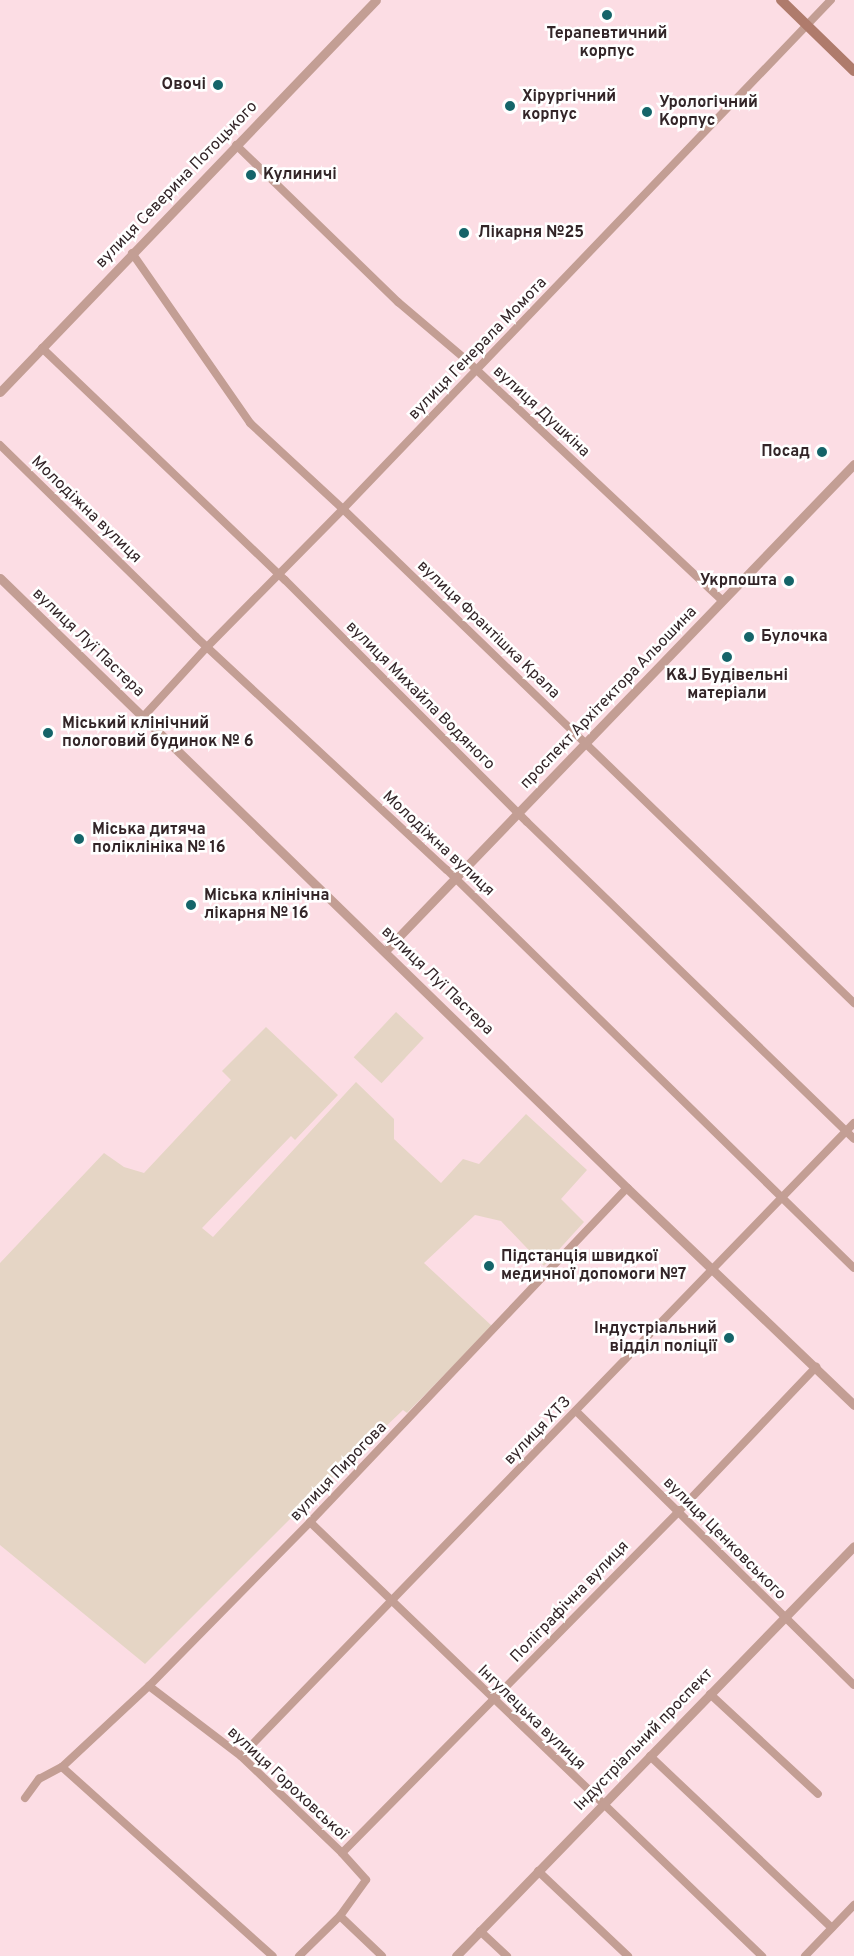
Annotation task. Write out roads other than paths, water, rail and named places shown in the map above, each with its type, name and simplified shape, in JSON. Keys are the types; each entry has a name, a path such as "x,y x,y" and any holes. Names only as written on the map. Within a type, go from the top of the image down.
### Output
{"main road":[{"path":"781,0 854,71"}],"street":[{"name":"вулиця Северина Потоцького","path":"0,392 376,0"},
{"name":"вулиця Генерала Момота","path":"144,717 207,647 343,509 831,0"},
{"name":"вулиця Душкіна","path":"236,145 398,302 477,370 723,601"},
{"name":"вулиця Франтішка Крала","path":"132,253 250,423 343,509 854,1003"},
{"name":"вулиця Михайла Водяного","path":"42,348 279,574 854,1140"},
{"name":"Молодіжна вулиця","path":"0,445 207,647 455,878 854,1268"},
{"name":"проспект Архітектора Альошина","path":"384,951 854,465"},
{"name":"вулиця Луї Пастера","path":"0,578 627,1188 854,1405"},
{"name":"вулиця ХТЗ","path":"241,1756 854,1124"},
{"name":"вулиця Пирогова","path":"24,1798 39,1779 62,1767 149,1686 310,1522 627,1188"},
{"name":"Поліграфічна вулиця","path":"342,1853 493,1701 816,1367"},
{"name":"вулиця Ценковського","path":"576,1411 854,1685"},
{"name":"Інгулецька вулиця","path":"310,1522 493,1701 762,1956"},
{"name":"Індустріальний проспект","path":"456,1956 854,1546"},
{"name":"вулиця Гороховської","path":"149,1686 241,1756 342,1853 366,1880 340,1916"},
{"path":"710,1694 818,1794"},
{"path":"650,1756 832,1928"},
{"path":"62,1767 273,1956"},
{"path":"538,1871 627,1956"},
{"path":"805,1956 854,1905"},
{"path":"299,1956 340,1916 382,1956"},
{"path":"480,1931 507,1956"}],"place":[{"name":"Терапевтичний корпус","path":"607,15"},
{"name":"Овочі","path":"218,85"},
{"name":"Хірургічний корпус","path":"510,106"},
{"name":"Урологічний Корпус","path":"647,112"},
{"name":"Кулиничі","path":"251,175"},
{"name":"Лікарня №25","path":"464,233"},
{"name":"Посад","path":"822,452"},
{"name":"Укрпошта","path":"789,581"},
{"name":"Булочка","path":"749,637"},
{"name":"K&J Будівельні матеріали","path":"727,657"},
{"name":"Міський клінічний пологовий будинок № 6","path":"48,733"},
{"name":"Міська дитяча поліклініка № 16","path":"79,839"},
{"name":"Міська клінічна лікарня № 16","path":"191,905"},
{"name":"Підстанція швидкої медичної допомоги №7","path":"489,1266"},
{"name":"Індустріальний відділ поліції","path":"729,1338"}]}
